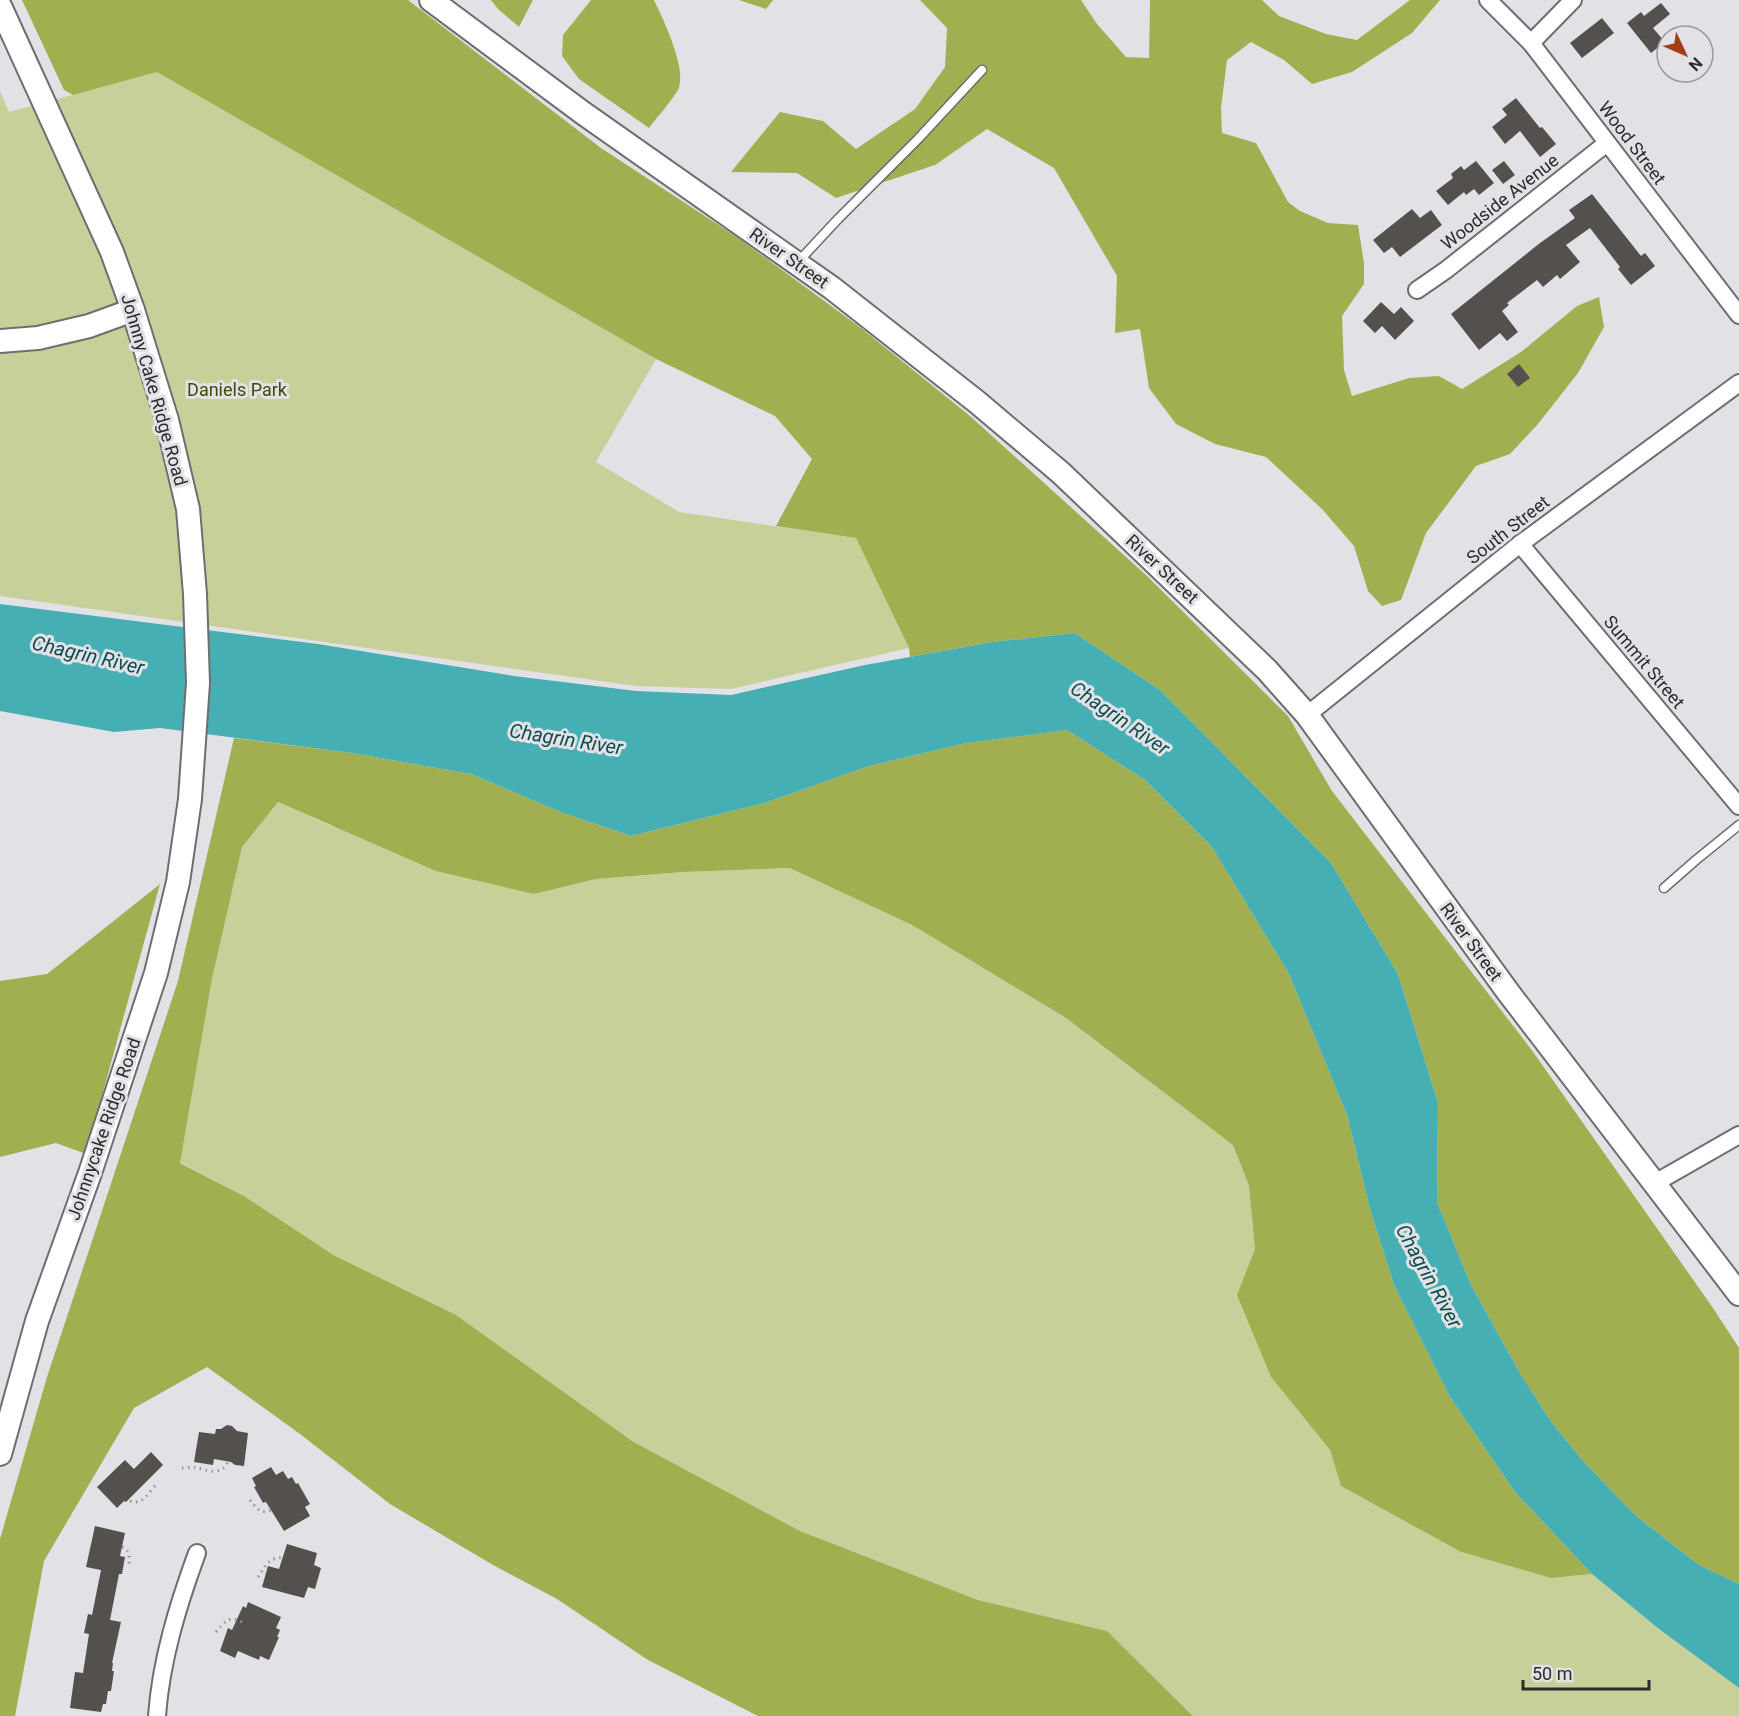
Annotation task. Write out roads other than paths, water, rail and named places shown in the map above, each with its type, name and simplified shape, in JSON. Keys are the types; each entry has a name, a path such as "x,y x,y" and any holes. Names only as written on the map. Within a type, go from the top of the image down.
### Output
{"main road":[{"name":"River Street","path":"431,0 583,113 832,288 977,402 1061,473 1238,641 1307,715 1508,992 1739,1294"},
{"name":"Johnny Cake Ridge Road","path":"0,6 112,252 133,310 167,420 188,510 195,594 198,683 190,800"},
{"path":"0,341 38,338 89,326 133,310"},
{"name":"Johnnycake Ridge Road","path":"0,1454 37,1322 90,1173 156,973 178,882 190,800"}],"street":[{"name":"Wood Street","path":"1488,0 1531,43 1739,315"},
{"path":"1531,43 1573,0"},
{"name":"Woodside Avenue","path":"1417,291 1607,143"},
{"name":"South Street","path":"1307,715 1520,544 1739,383"},
{"name":"Summit Street","path":"1520,544 1739,806"},
{"path":"1655,1183 1739,1135"},
{"path":"157,1716 165,1660 182,1594 197,1553"}],"lane":[{"path":"797,264 982,70"},
{"path":"1664,888 1739,825"}],"water":[{"name":"Chagrin River","path":"0,604 318,644 514,676 636,691 731,695 865,665 992,642 1075,633 1160,690 1331,863 1398,974 1438,1103 1437,1202 1471,1285 1521,1375 1552,1423 1584,1462 1635,1515 1699,1565 1739,1584 1739,1688 1659,1629 1592,1574 1515,1492 1450,1397 1394,1285 1370,1209 1347,1115 1289,974 1212,847 1145,780 1067,730 967,743 869,766 765,803 631,836 563,813 471,774 352,753 160,728 114,732 0,711"}],"park label":[{"name":"Daniels Park","path":"237,390"}]}
